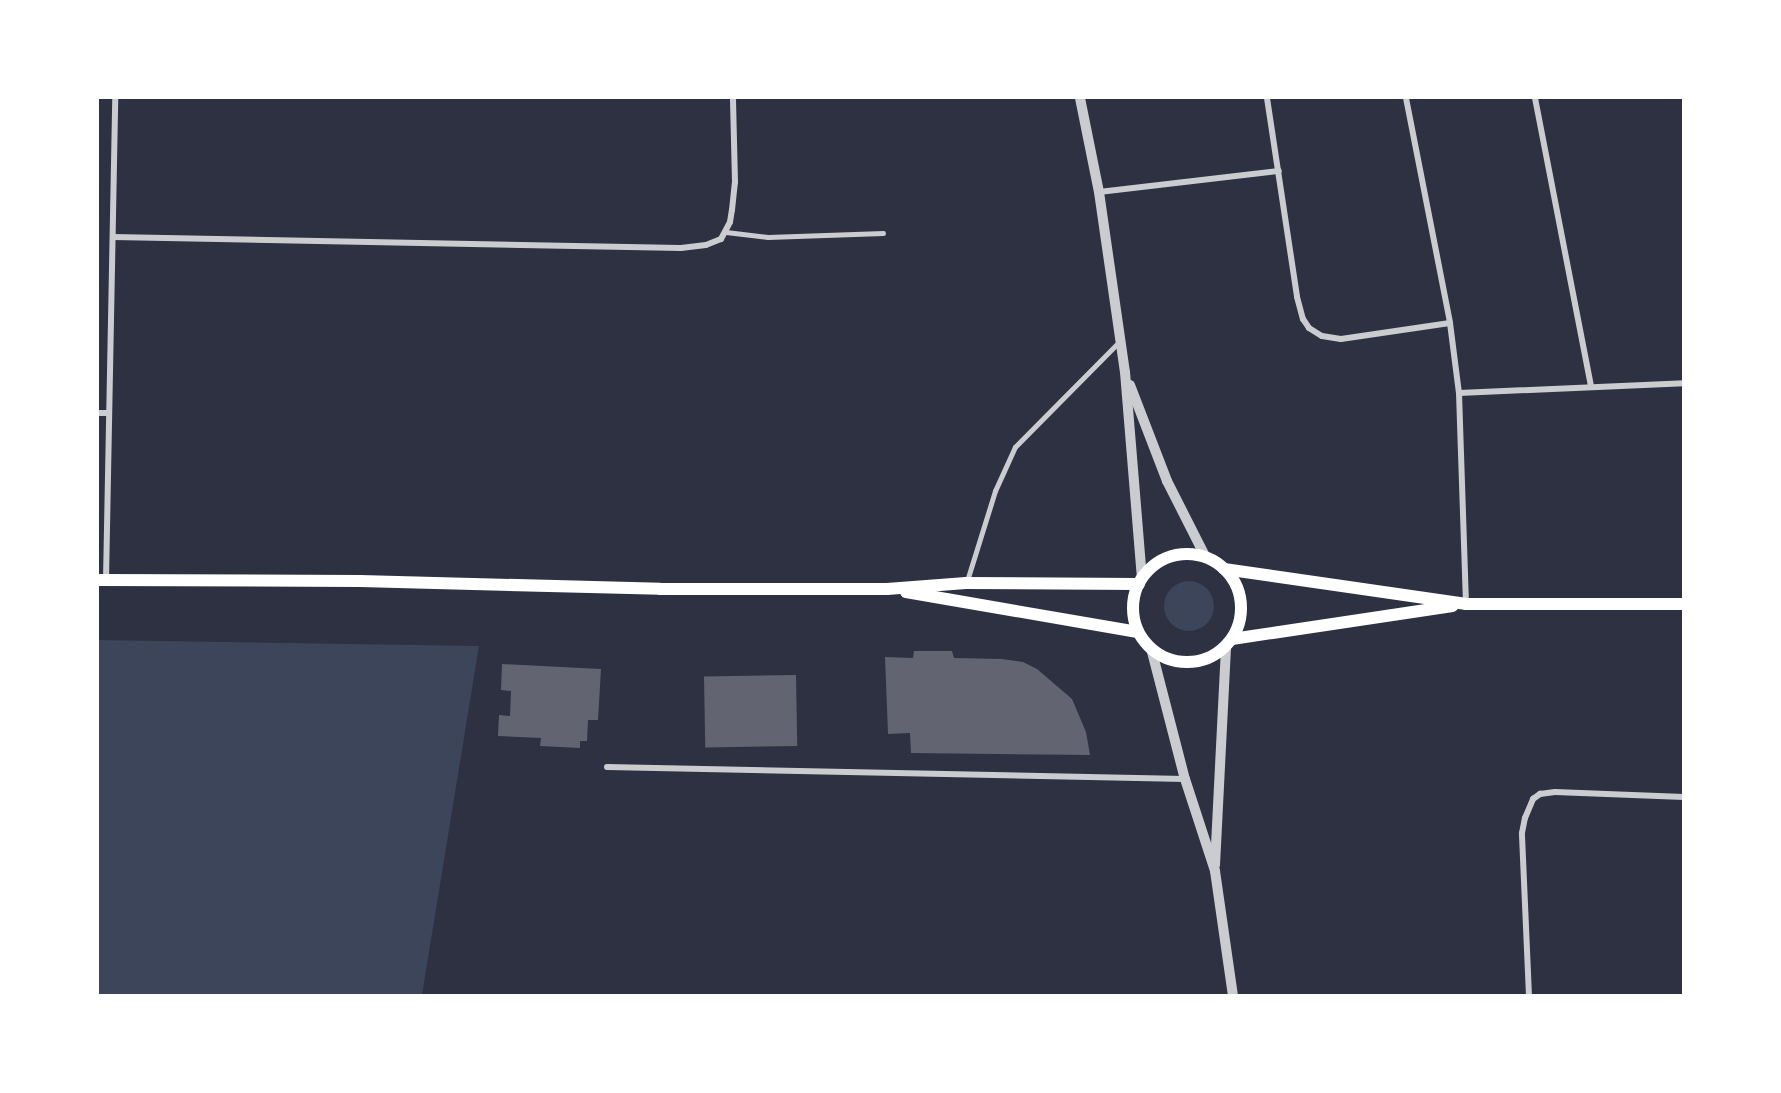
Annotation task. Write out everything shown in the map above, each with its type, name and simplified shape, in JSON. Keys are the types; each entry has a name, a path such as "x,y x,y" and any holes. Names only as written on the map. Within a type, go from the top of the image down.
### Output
{"main road":[{"path":"1224,568 1237,588 1242,610 1239,626 1229,643 1212,657 1189,662 1165,658 1151,648 1138,632 1133,616 1134,599 1141,581 1152,567 1171,557 1192,554 1206,558 1224,568 1466,604 1683,604"},
{"path":"102,580 360,581 660,589 887,589 966,583 1141,581"},
{"path":"887,589 1138,632"},
{"path":"1229,643 1466,604"}],"street":[{"path":"102,580 115,98"},
{"path":"113,237 681,248 715,243 726,232 732,210 735,182 733,98"},
{"path":"1080,98 1099,192 1125,372 1141,581"},
{"path":"1267,98 1303,319 1309,328 1322,336 1348,338 1450,323"},
{"path":"1406,98 1450,323 1459,393 1466,604"},
{"path":"1535,98 1592,385"},
{"path":"1099,192 1279,171"},
{"path":"1125,372 1167,480 1206,558"},
{"path":"1459,393 1592,385 1683,383"},
{"path":"98,412 108,412"},
{"path":"1215,871 1229,643"},
{"path":"1151,648 1185,779 1215,871 1233,996"},
{"path":"607,767 1185,779"},
{"path":"1529,996 1522,833 1533,799 1540,794 1555,792 1683,797"}],"lane":[{"path":"726,232 768,237 883,233"},
{"path":"966,583 995,491 1015,447 1120,341"}],"shaded area":[{"path":"1189,581 1203,585 1210,592 1214,606 1210,620 1203,627 1189,631 1175,627 1168,620 1164,606 1168,592 1175,585"},
{"path":"98,640 479,646 422,995 98,995"}],"building":[{"path":"914,651 952,651 954,658 1002,659 1023,662 1037,669 1072,699 1086,732 1090,755 911,753 910,733 888,734 885,657 913,658"},
{"path":"502,664 601,669 598,720 588,720 587,741 580,741 580,748 540,746 541,738 498,736 499,715 510,716 511,691 501,690"},
{"path":"796,675 797,746 705,748 704,677"}]}
